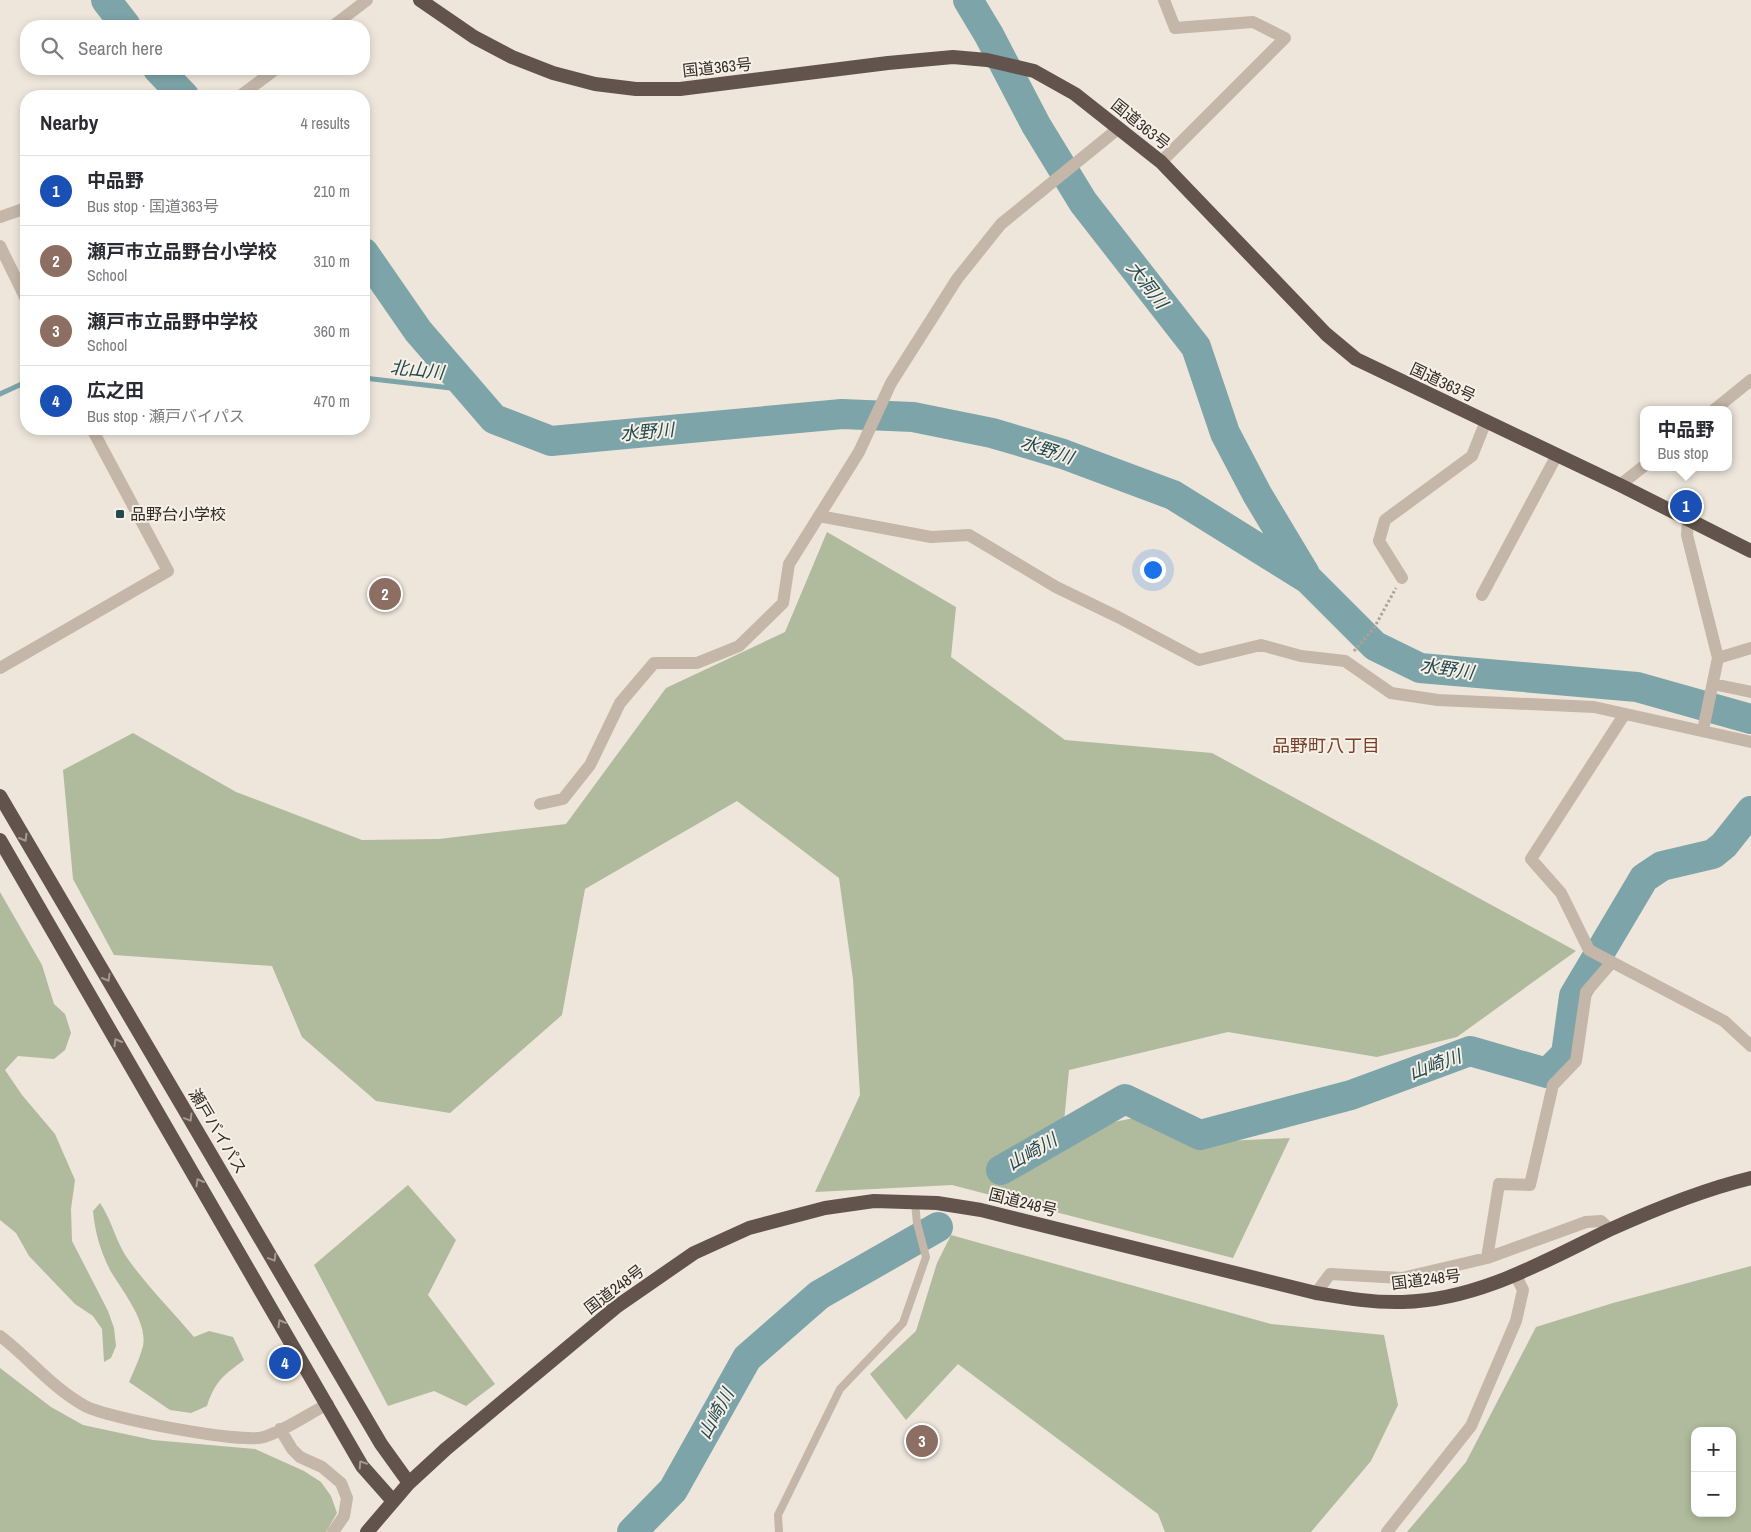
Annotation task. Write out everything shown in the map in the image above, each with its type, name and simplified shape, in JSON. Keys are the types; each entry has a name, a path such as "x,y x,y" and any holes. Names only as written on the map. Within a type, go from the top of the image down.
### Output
{"highway":[{"name":"国道363号","path":"420,0 474,37 512,57 553,73 595,84 636,89 680,89 723,85 888,63 953,57 987,60 1034,71 1075,94 1161,162 1326,334 1356,359 1620,485 1688,521 1751,551"},
{"name":"瀬戸バイパス","path":"0,796 381,1444 409,1483"},
{"path":"0,840 328,1404 362,1466 393,1501"},
{"name":"国道248号","path":"367,1532 409,1483 616,1307 694,1252 749,1228 825,1208 874,1202 937,1203 981,1210 1316,1293 1356,1300 1404,1302 1468,1292 1516,1276 1610,1230 1684,1197 1751,1178"}],"street":[{"path":"341,20 367,0"},
{"path":"1161,162 1285,38 1252,22 1175,28 1164,0"},
{"path":"248,90 268,75"},
{"path":"540,804 563,799 590,765 620,703 654,663 697,663 739,646 783,602 789,564 859,452 891,383 957,279 1001,224 1054,181 1075,161 1119,128"},
{"path":"0,217 20,210"},
{"path":"0,246 20,287"},
{"path":"1719,406 1751,380"},
{"path":"1402,578 1379,541 1385,520 1472,456 1486,421"},
{"path":"0,668 168,571 95,435"},
{"path":"1482,594 1557,455"},
{"path":"1620,485 1640,469"},
{"path":"820,516 930,537 969,535 1056,588 1118,617 1199,660 1261,645 1301,656 1345,661 1391,693 1438,700 1594,706 1624,715 1703,730 1751,742"},
{"path":"1688,521 1687,535 1718,658 1703,730"},
{"path":"1718,658 1751,648"},
{"path":"1713,684 1751,692"},
{"path":"1624,715 1531,858 1561,893 1589,950 1724,1022 1751,1046"},
{"path":"1487,1258 1499,1184 1530,1185 1553,1085 1576,1061 1586,992 1612,962"},
{"path":"1316,1293 1330,1274 1402,1278 1487,1258 1586,1222 1601,1220 1610,1230"},
{"path":"1387,1532 1471,1426 1516,1322 1523,1290 1516,1276"},
{"path":"0,1336 66,1393 86,1406 110,1415 236,1439 263,1437 328,1404"},
{"path":"280,1429 292,1449 300,1457 322,1467 341,1483 347,1498 344,1516 333,1532"}],"lane":[{"path":"779,1532 778,1515 840,1389 903,1322 926,1256 917,1224 915,1203"}],"path":[{"path":"1345,661 1374,628 1402,578"}],"green space":[{"path":"827,532 956,607 951,657 1065,740 1212,753 1576,951 1457,1037 1377,1057 1228,1032 1069,1070 1063,1132 1139,1117 1205,1142 1290,1138 1233,1258 952,1185 815,1192 860,1095 853,979 839,878 737,801 585,889 562,1015 450,1113 376,1101 302,1037 272,966 114,955 73,879 63,770 133,733 236,792 362,840 439,839 566,824 666,688 785,632"},
{"path":"0,892 42,965 54,1004 65,1014 71,1033 65,1050 54,1059 18,1056 5,1070 22,1095 55,1134 75,1180 71,1209 72,1241 108,1311 114,1328 116,1346 111,1358 104,1362 102,1329 93,1316 75,1304 29,1256 16,1233 0,1220"},
{"path":"408,1185 456,1240 428,1295 495,1384 466,1406 434,1391 388,1406 314,1265"},
{"path":"100,1203 125,1255 153,1291 194,1337 209,1331 233,1337 244,1360 221,1379 213,1390 207,1406 191,1413 170,1410 129,1382 143,1346 142,1327 127,1296 110,1270 101,1248 93,1211"},
{"path":"951,1235 1271,1324 1384,1335 1398,1405 1371,1461 1311,1532 1165,1532 1158,1514 958,1364 906,1420 870,1374 916,1331 937,1263"},
{"path":"1751,1266 1751,1532 1407,1532 1466,1462 1536,1327 1613,1303"},
{"path":"0,1368 51,1407 83,1425 153,1440 255,1449 304,1471 321,1482 331,1496 337,1513 326,1532 0,1532"}],"waterway":[{"name":"水野川","path":"106,0 121,20"},
{"name":"大洞川","path":"968,0 989,35 1036,125 1083,202 1196,347 1225,433 1257,494 1305,574"},
{"name":"水野川","path":"164,75 178,90"},
{"name":"水野川","path":"370,262 418,331 494,419 551,441 842,414 913,417 992,433 1063,454 1173,495 1308,579 1375,646 1420,668 1637,687 1751,719"},
{"name":"北山川","path":"370,379 468,390"},
{"name":"北山川","path":"0,394 20,385"},
{"name":"山崎川","path":"1001,1170 1125,1099 1200,1135 1351,1095 1470,1051 1547,1073 1566,1054 1574,996 1644,878 1662,866 1713,854 1724,845 1751,811"},
{"name":"山崎川","path":"632,1532 673,1490 747,1358 819,1295 938,1227"}],"place":[{"name":"中品野","path":"1686,506"},
{"name":"品野台小学校","path":"120,514"},
{"name":"瀬戸市立品野台小学校","path":"385,594"},
{"name":"広之田","path":"285,1363"},
{"name":"瀬戸市立品野中学校","path":"922,1441"}],"district":[{"name":"品野町八丁目","path":"1326,746"}]}
